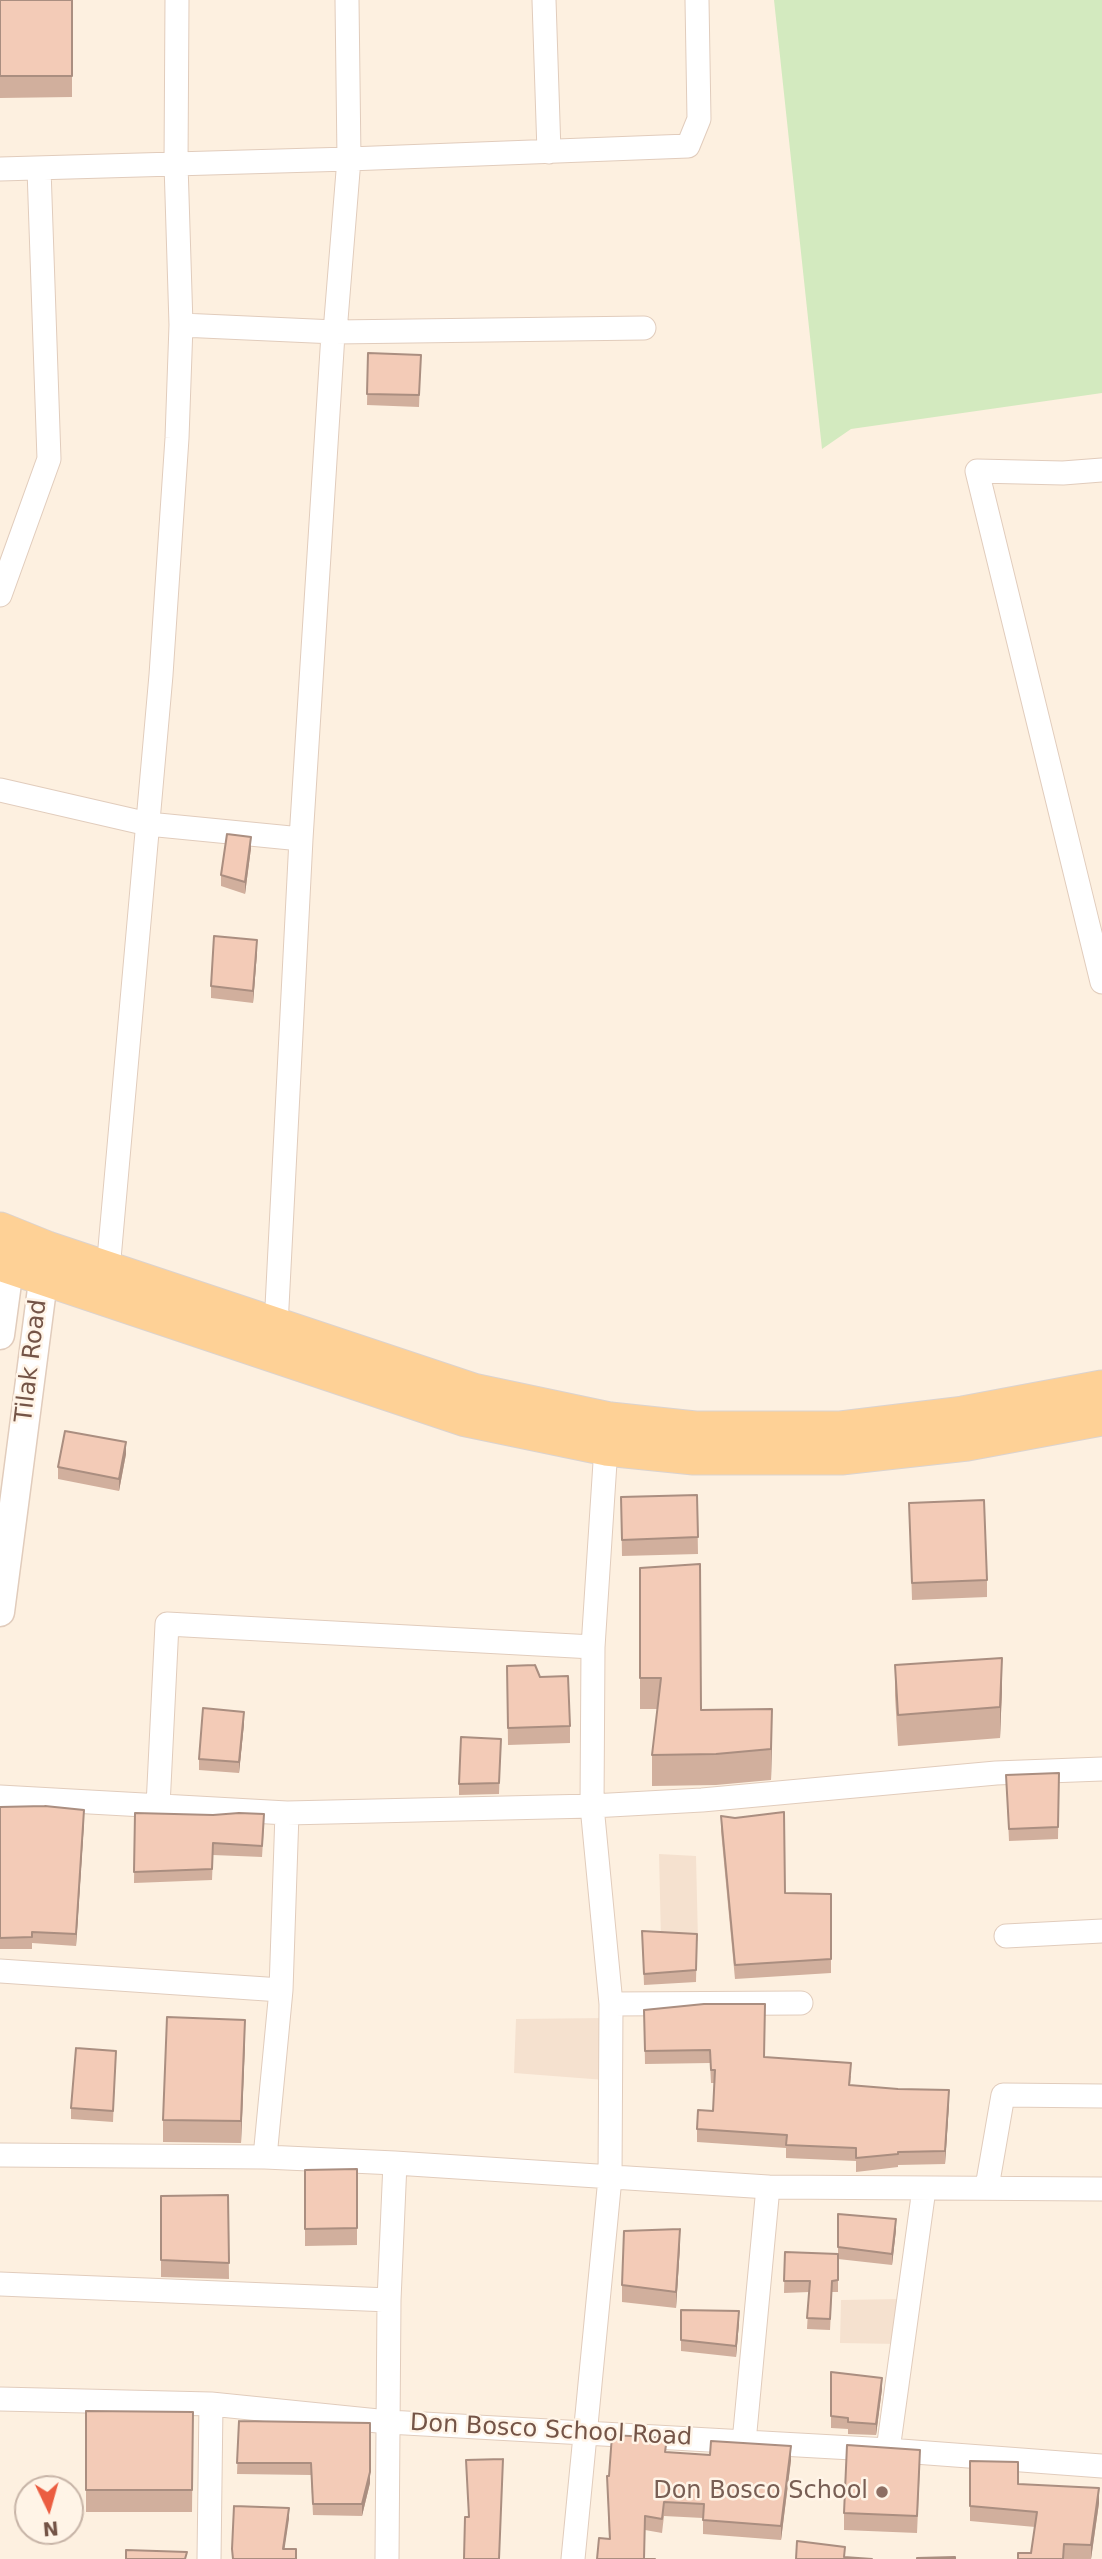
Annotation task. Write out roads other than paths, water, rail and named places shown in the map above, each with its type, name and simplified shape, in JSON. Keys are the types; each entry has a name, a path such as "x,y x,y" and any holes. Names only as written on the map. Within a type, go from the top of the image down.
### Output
{"main road":[{"path":"19,1254 108,1270 473,1392 610,1421 695,1430 839,1430 963,1415 1102,1389"},
{"path":"19,1254 466,1418 606,1447 694,1456 841,1456 967,1442 1102,1416"}],"street":[{"path":"108,1270 162,661 181,326 176,164 177,0"},
{"path":"276,1326 301,839 333,334 349,159 347,0"},
{"path":"544,0 549,152"},
{"path":"0,169 688,146 699,119 697,0"},
{"path":"0,595 49,459 39,169"},
{"path":"181,326 335,332 644,328"},
{"path":"1102,470 1063,473 977,471 1102,982"},
{"path":"0,790 148,824 301,839"},
{"name":"Tilak Road","path":"0,1335 19,1254"},
{"name":"Tilak Road","path":"0,1612 19,1254"},
{"path":"573,2559 610,2178 611,2004 592,1805 593,1647 606,1447"},
{"path":"158,1806 167,1624 593,1647"},
{"path":"0,1797 287,1813 702,1800 996,1773 1102,1769"},
{"path":"265,2157 281,1990 287,1813"},
{"path":"1006,1936 1102,1931"},
{"path":"0,1972 281,1990"},
{"path":"611,2004 801,2003"},
{"path":"987,2187 1003,2095 1102,2096"},
{"path":"0,2155 265,2157 768,2187 1102,2189"},
{"path":"387,2559 389,2300 395,2163"},
{"path":"744,2441 768,2187"},
{"path":"888,2450 924,2189"},
{"path":"0,2284 389,2300"},
{"name":"Don Bosco School Road","path":"0,2399 211,2404 388,2422 744,2441 1102,2465"},
{"path":"209,2559 211,2404"}],"place":[{"name":"Don Bosco School","path":"882,2492"}]}
